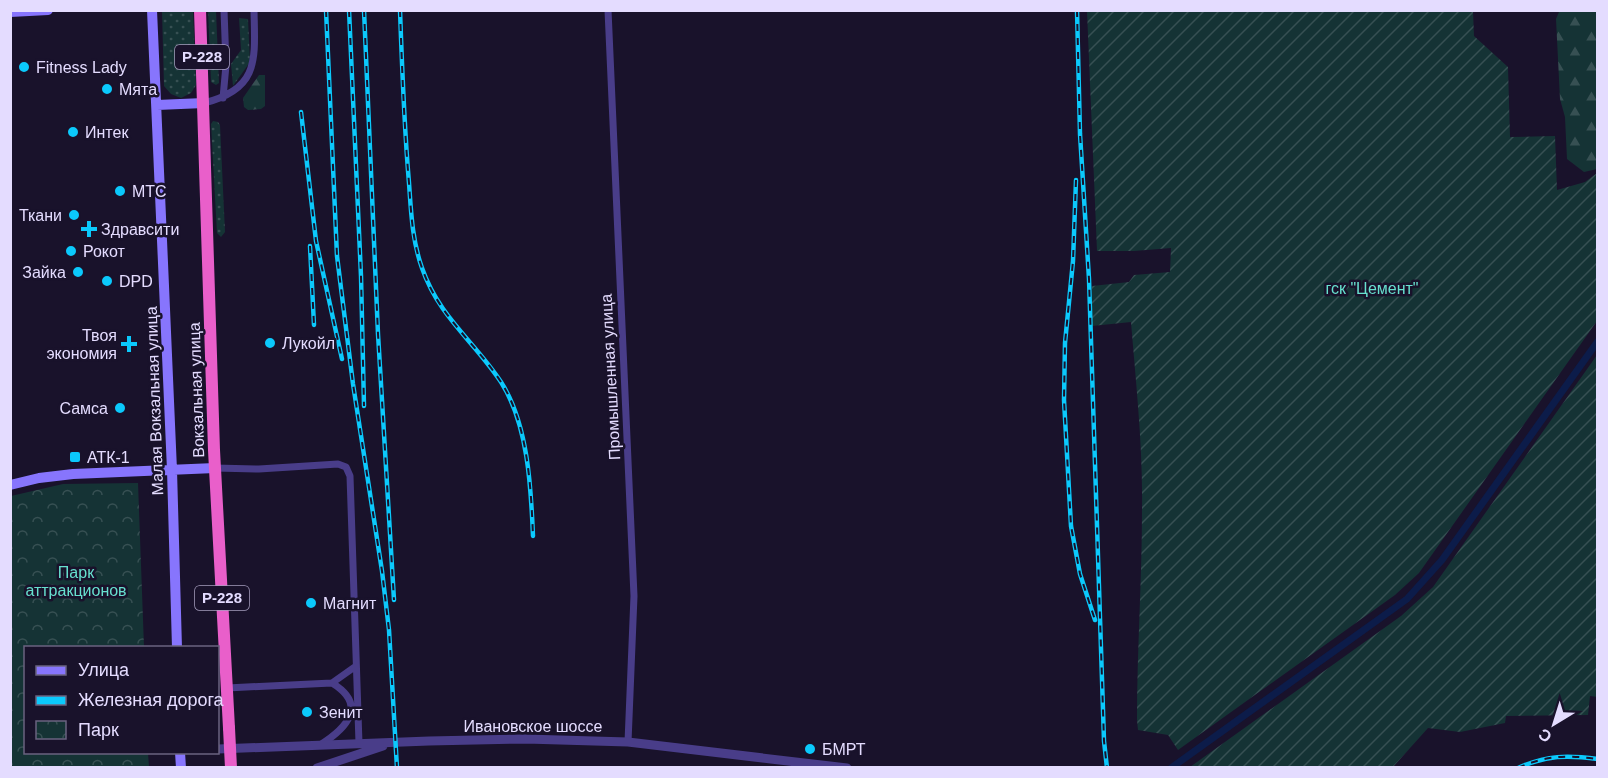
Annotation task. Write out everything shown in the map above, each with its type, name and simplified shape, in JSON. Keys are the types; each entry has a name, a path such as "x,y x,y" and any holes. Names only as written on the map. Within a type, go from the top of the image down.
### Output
{"highway":[{"name":"Вокзальная улица","path":"200,10 215,468 231,768"}],"main road":[{"path":"10,12 48,10"},
{"name":"Малая Вокзальная улица","path":"152,10 172,470 177,646"},
{"path":"157,105 204,103"},
{"path":"10,485 62,475 215,468"}],"street":[{"path":"223,98 226,65 224,10"},
{"path":"204,103 223,98 242,83 255,59 254,10"},
{"name":"Промышленная улица","path":"609,10 634,596 628,742"},
{"path":"215,468 259,469 338,464 346,467 350,476 359,743"},
{"path":"227,688 332,683 356,666"},
{"path":"320,745 339,734 351,711 350,700 343,690 332,683"},
{"name":"Ивановское шоссе","path":"219,749 526,739 628,742 847,768"},
{"path":"316,768 391,743"},
{"path":"176,768 181,767"}],"green space":[{"path":"162,11 193,11 196,85 191,93 181,98 171,94 164,86"},
{"path":"208,11 216,11 219,83 216,85 211,82"},
{"name":"гск \"Цемент\"","path":"1087,11 1473,11 1474,36 1508,67 1510,137 1555,136 1557,190 1585,182 1597,173 1597,321 1419,573 1395,595 1178,750 1168,735 1138,730 1142,486 1131,322 1092,326 1092,286 1129,282 1134,275 1170,272 1171,248 1097,251"},
{"path":"1597,11 1597,169 1584,172 1567,159 1565,117 1560,99 1556,19 1559,12"},
{"path":"239,18 248,19 250,62 233,86 231,64 241,50"},
{"path":"259,75 265,75 265,106 261,109 248,110 244,107 243,98"},
{"path":"213,121 220,125 225,232 221,237 217,233 211,124"},
{"path":"1597,355 1598,697 1590,696 1588,715 1506,716 1505,723 1460,732 1428,728 1393,767 1190,767 1401,616 1433,587"},
{"name":"Парк аттракционов","path":"138,483 144,646 24,646 24,754 148,754 149,767 11,767 11,496 63,484"}],"waterway":[{"path":"1171,768 1407,599 1442,560 1598,341"}],"railway":[{"path":"326,10 337,256 389,630 397,768"},
{"path":"349,10 361,276 364,406"},
{"path":"364,10 378,334 394,600"},
{"path":"400,10 410,204 419,257 429,285 438,301 491,367 510,399 517,417 526,456 533,536"},
{"path":"1077,10 1080,134 1089,279 1104,741 1107,768"},
{"path":"301,112 316,241 342,359"},
{"path":"1076,180 1073,261 1065,343 1064,400 1071,526 1080,574 1095,620"},
{"path":"310,246 314,325"},
{"path":"1518,768 1557,757 1598,759"}],"place":[{"name":"Fitness Lady","path":"24,67"},
{"name":"Мята","path":"107,89"},
{"name":"Интек","path":"73,132"},
{"name":"МТС","path":"120,191"},
{"name":"Ткани","path":"74,215"},
{"name":"Здравсити","path":"89,229"},
{"name":"Рокот","path":"71,251"},
{"name":"Зайка","path":"78,272"},
{"name":"DPD","path":"107,281"},
{"name":"Лукойл","path":"270,343"},
{"name":"Твоя экономия","path":"129,344"},
{"name":"Самса","path":"120,408"},
{"name":"АТК-1","path":"75,457"},
{"name":"Магнит","path":"311,603"},
{"name":"Зенит","path":"307,712"},
{"name":"БМРТ","path":"810,749"}]}
